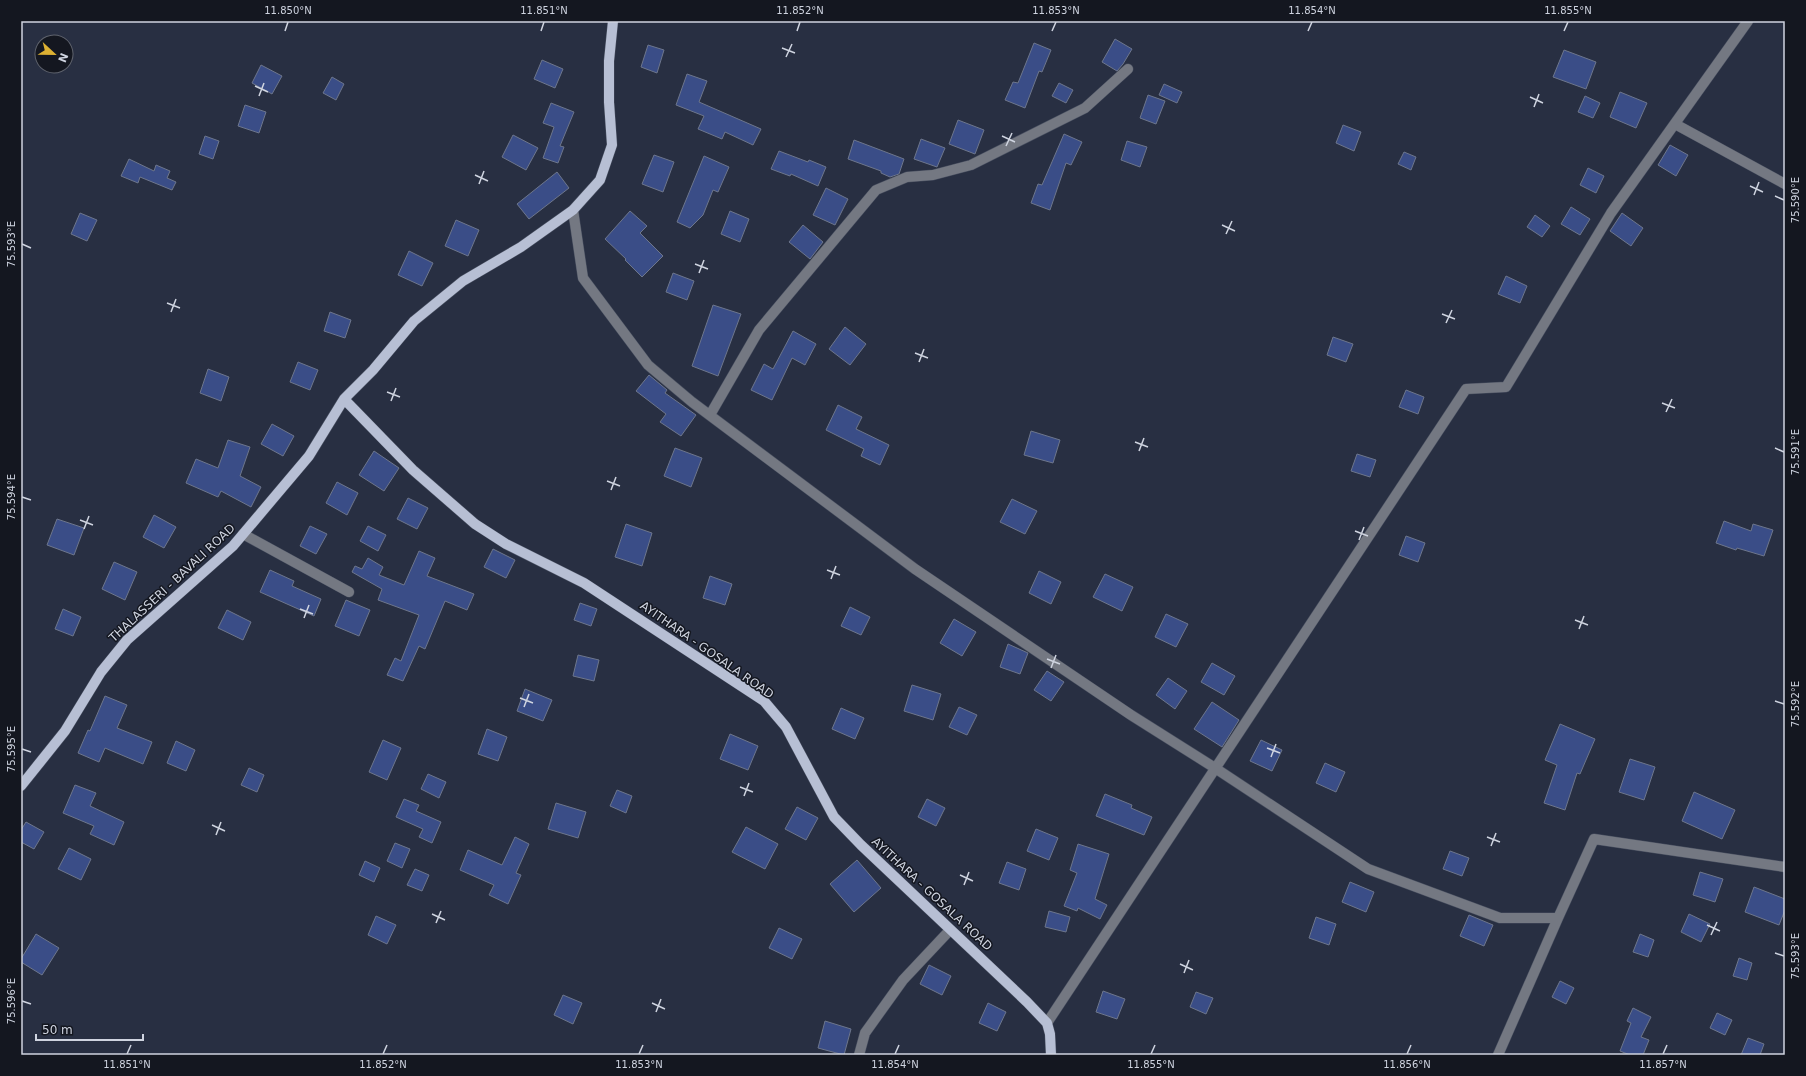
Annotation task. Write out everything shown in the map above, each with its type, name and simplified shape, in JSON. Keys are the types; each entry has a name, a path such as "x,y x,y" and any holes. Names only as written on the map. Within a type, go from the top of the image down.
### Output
{"main road":[{"name":"THALASSERI - BAVALI ROAD","path":"21,786 65,730 101,672 127,640 233,546 309,456 344,399 373,370 414,321 463,281 521,247 573,210 600,180 612,145 609,102 609,61 613,21"},
{"name":"AYITHARA - GOSALA ROAD","path":"344,399 413,470 475,524 506,544 584,583 764,701 786,727 834,817 861,845 1027,1002 1047,1023"},
{"path":"1047,1023 1050,1034 1051,1055"}],"street":[{"path":"1047,1023 1466,389 1506,386 1611,212 1748,21"},
{"path":"710,415 759,330 876,190 907,177 933,175 971,164 1085,108 1128,69"},
{"path":"1675,124 1785,184"},
{"path":"573,210 583,278 648,365 710,415 915,568 1131,715 1215,768 1368,869 1500,918 1558,918"},
{"path":"243,534 349,592"},
{"path":"1498,1055 1594,839 1785,867"},
{"path":"859,1055 865,1033 903,980 950,930"}],"building":[{"path":"1115,39 1132,49 1117,71 1102,62"},
{"path":"1034,43 1051,50 1042,72 1039,71 1025,108 1005,100 1013,82 1018,83"},
{"path":"648,45 664,50 657,73 641,67"},
{"path":"1564,50 1596,62 1586,89 1553,77"},
{"path":"542,60 563,69 555,88 534,79"},
{"path":"261,65 282,76 272,94 252,83"},
{"path":"687,74 707,81 699,102 761,129 753,145 725,132 722,139 698,129 704,116 676,105"},
{"path":"332,77 344,84 336,100 323,93"},
{"path":"1059,83 1073,90 1066,103 1052,96"},
{"path":"1164,84 1182,92 1177,103 1159,95"},
{"path":"1620,92 1647,103 1636,128 1610,117"},
{"path":"1148,95 1165,101 1156,124 1140,118"},
{"path":"1585,96 1600,103 1593,118 1578,112"},
{"path":"551,103 574,112 560,146 564,147 558,163 543,158 554,127 543,123"},
{"path":"245,105 266,112 259,133 238,126"},
{"path":"958,120 984,130 975,154 949,144"},
{"path":"1343,125 1361,132 1354,151 1336,143"},
{"path":"1064,134 1082,142 1071,165 1066,163 1050,210 1031,203 1038,184 1042,185"},
{"path":"513,135 538,148 526,170 502,157"},
{"path":"205,136 219,141 213,159 199,154"},
{"path":"921,139 945,148 937,167 914,159"},
{"path":"854,140 904,159 899,174 890,177 881,173 881,171 848,159"},
{"path":"1127,141 1147,147 1140,167 1121,160"},
{"path":"1670,145 1688,155 1676,176 1658,165"},
{"path":"779,151 826,167 818,186 791,174 790,176 771,169"},
{"path":"1404,152 1416,157 1411,170 1398,164"},
{"path":"654,155 674,162 663,192 642,184"},
{"path":"704,156 729,167 718,192 713,190 703,215 690,228 677,222"},
{"path":"129,159 154,171 156,165 170,171 167,178 176,182 172,190 140,177 138,183 121,176"},
{"path":"1588,168 1604,176 1596,193 1580,185"},
{"path":"557,172 569,188 529,219 517,204"},
{"path":"826,188 848,199 835,225 813,215"},
{"path":"1571,207 1590,219 1580,235 1561,224"},
{"path":"630,211 647,226 640,233 663,256 642,277 605,239"},
{"path":"730,211 749,219 740,242 721,234"},
{"path":"80,213 97,220 87,241 71,234"},
{"path":"1622,213 1643,228 1631,246 1610,231"},
{"path":"1535,215 1550,226 1542,237 1527,227"},
{"path":"456,220 479,230 468,256 445,246"},
{"path":"803,225 823,242 810,259 789,242"},
{"path":"409,251 433,263 422,286 398,275"},
{"path":"673,273 694,281 687,300 666,292"},
{"path":"1506,276 1527,286 1520,303 1498,294"},
{"path":"713,305 741,314 718,376 692,366"},
{"path":"330,312 351,320 345,338 324,331"},
{"path":"845,327 866,344 850,365 829,349"},
{"path":"793,331 816,344 805,365 792,358 772,400 751,390 764,364 773,369"},
{"path":"1333,337 1353,344 1346,362 1327,355"},
{"path":"298,362 318,370 310,390 290,382"},
{"path":"208,369 229,377 221,401 200,393"},
{"path":"649,375 667,390 665,393 696,415 681,436 660,422 666,414 636,391"},
{"path":"1406,390 1424,397 1418,414 1399,407"},
{"path":"838,405 862,417 856,429 889,445 880,465 861,456 864,449 826,430"},
{"path":"272,424 294,436 283,456 261,444"},
{"path":"1031,431 1060,440 1053,463 1024,455"},
{"path":"228,440 250,447 240,476 261,487 251,507 221,491 218,497 186,483 196,459 218,468"},
{"path":"675,448 702,458 691,487 664,476"},
{"path":"374,451 399,468 384,491 359,475"},
{"path":"1357,454 1376,460 1370,477 1351,471"},
{"path":"337,482 358,493 347,515 326,503"},
{"path":"408,498 428,508 417,529 397,519"},
{"path":"1012,499 1037,511 1025,534 1000,522"},
{"path":"154,515 176,527 164,548 143,537"},
{"path":"57,519 84,528 74,555 47,545"},
{"path":"1724,521 1751,531 1753,524 1773,530 1764,556 1737,548 1736,550 1716,543"},
{"path":"626,524 652,533 642,566 615,557"},
{"path":"310,526 327,534 316,554 300,546"},
{"path":"368,526 386,535 378,551 360,541"},
{"path":"1406,536 1425,543 1418,562 1399,555"},
{"path":"493,549 515,560 506,578 484,567"},
{"path":"419,551 435,558 427,576 474,594 467,610 445,601 425,649 419,646 403,681 387,675 395,658 401,661 419,615 378,600 382,589 352,572 355,566 362,569 368,558 383,567 379,575 404,585"},
{"path":"114,562 137,572 125,600 102,589"},
{"path":"270,570 294,581 292,586 321,599 314,616 260,592"},
{"path":"1039,571 1061,582 1051,604 1029,593"},
{"path":"1105,574 1133,587 1122,611 1093,597"},
{"path":"710,576 732,584 725,605 703,598"},
{"path":"346,600 370,610 359,636 335,626"},
{"path":"580,603 597,609 591,626 574,620"},
{"path":"850,607 870,617 861,635 841,626"},
{"path":"63,609 81,617 73,636 55,629"},
{"path":"227,610 251,622 243,640 218,628"},
{"path":"1166,614 1188,624 1176,647 1155,637"},
{"path":"954,619 976,632 962,656 940,643"},
{"path":"1008,644 1028,653 1020,674 1000,667"},
{"path":"578,655 599,660 594,681 573,676"},
{"path":"1212,663 1235,676 1224,695 1201,682"},
{"path":"1047,671 1064,682 1051,701 1034,690"},
{"path":"1168,678 1187,691 1175,709 1156,695"},
{"path":"912,685 941,694 933,720 904,711"},
{"path":"525,689 552,700 543,721 517,711"},
{"path":"105,696 127,705 117,728 152,742 143,764 105,748 99,762 78,753 88,730 90,731"},
{"path":"1212,702 1239,720 1222,747 1194,729"},
{"path":"959,707 977,715 967,735 949,727"},
{"path":"841,708 864,718 855,739 832,729"},
{"path":"1560,724 1595,739 1580,774 1577,773 1565,810 1544,803 1557,765 1545,760"},
{"path":"487,729 507,737 498,761 478,754"},
{"path":"730,734 758,746 748,770 720,759"},
{"path":"383,740 401,748 387,780 369,772"},
{"path":"1261,740 1282,750 1272,771 1250,761"},
{"path":"176,741 195,750 186,771 167,763"},
{"path":"1630,759 1655,767 1644,800 1619,792"},
{"path":"1325,763 1345,772 1336,792 1316,783"},
{"path":"249,768 264,775 257,792 241,785"},
{"path":"428,774 446,782 439,798 421,789"},
{"path":"75,785 96,793 90,806 124,822 114,845 90,834 94,826 63,813"},
{"path":"617,790 632,796 626,813 610,806"},
{"path":"1694,792 1735,810 1722,839 1682,821"},
{"path":"1105,794 1132,805 1131,808 1152,817 1144,835 1096,816"},
{"path":"404,799 419,805 416,811 441,822 432,843 419,837 423,829 396,817"},
{"path":"927,799 945,808 936,826 918,817"},
{"path":"556,803 586,812 578,838 548,829"},
{"path":"797,807 818,818 806,840 785,829"},
{"path":"26,822 44,832 34,849 21,842 21,830"},
{"path":"746,827 778,844 765,869 732,852"},
{"path":"1036,829 1058,838 1049,860 1027,851"},
{"path":"515,837 529,844 516,873 521,875 508,904 489,895 494,885 460,870 468,850 502,865"},
{"path":"395,843 410,849 402,868 387,861"},
{"path":"1078,844 1109,854 1095,899 1107,905 1100,919 1078,908 1077,911 1064,906 1077,873 1070,870"},
{"path":"69,848 91,859 81,880 58,869"},
{"path":"1450,851 1469,858 1462,876 1443,869"},
{"path":"857,860 881,888 854,912 830,884"},
{"path":"365,861 380,868 374,882 359,875"},
{"path":"1007,862 1026,869 1019,890 999,883"},
{"path":"415,869 429,875 422,891 407,885"},
{"path":"1700,872 1723,879 1715,902 1693,895"},
{"path":"1350,882 1374,892 1366,912 1342,902"},
{"path":"1754,887 1785,899 1785,910 1779,925 1745,912"},
{"path":"1049,911 1070,917 1066,932 1045,927"},
{"path":"1689,914 1710,924 1701,942 1681,932"},
{"path":"1469,915 1493,925 1484,946 1460,936"},
{"path":"376,916 396,925 387,944 368,935"},
{"path":"1316,917 1336,924 1329,945 1309,938"},
{"path":"779,928 802,939 792,959 769,948"},
{"path":"36,934 59,948 42,975 21,962 21,959"},
{"path":"1640,934 1654,940 1648,957 1633,952"},
{"path":"1739,958 1752,963 1747,980 1733,976"},
{"path":"929,965 951,976 942,995 920,984"},
{"path":"1560,981 1574,988 1566,1004 1552,997"},
{"path":"1103,991 1125,999 1117,1019 1096,1012"},
{"path":"1196,992 1213,998 1206,1014 1190,1007"},
{"path":"563,995 582,1003 573,1024 554,1015"},
{"path":"988,1003 1006,1012 997,1031 979,1023"},
{"path":"1633,1008 1651,1017 1641,1037 1649,1040 1643,1055 1630,1055 1620,1051 1631,1023 1627,1021"},
{"path":"1717,1013 1732,1020 1725,1035 1710,1028"},
{"path":"825,1021 851,1029 844,1055 818,1048"},
{"path":"1748,1038 1764,1044 1760,1055 1741,1055"}]}
